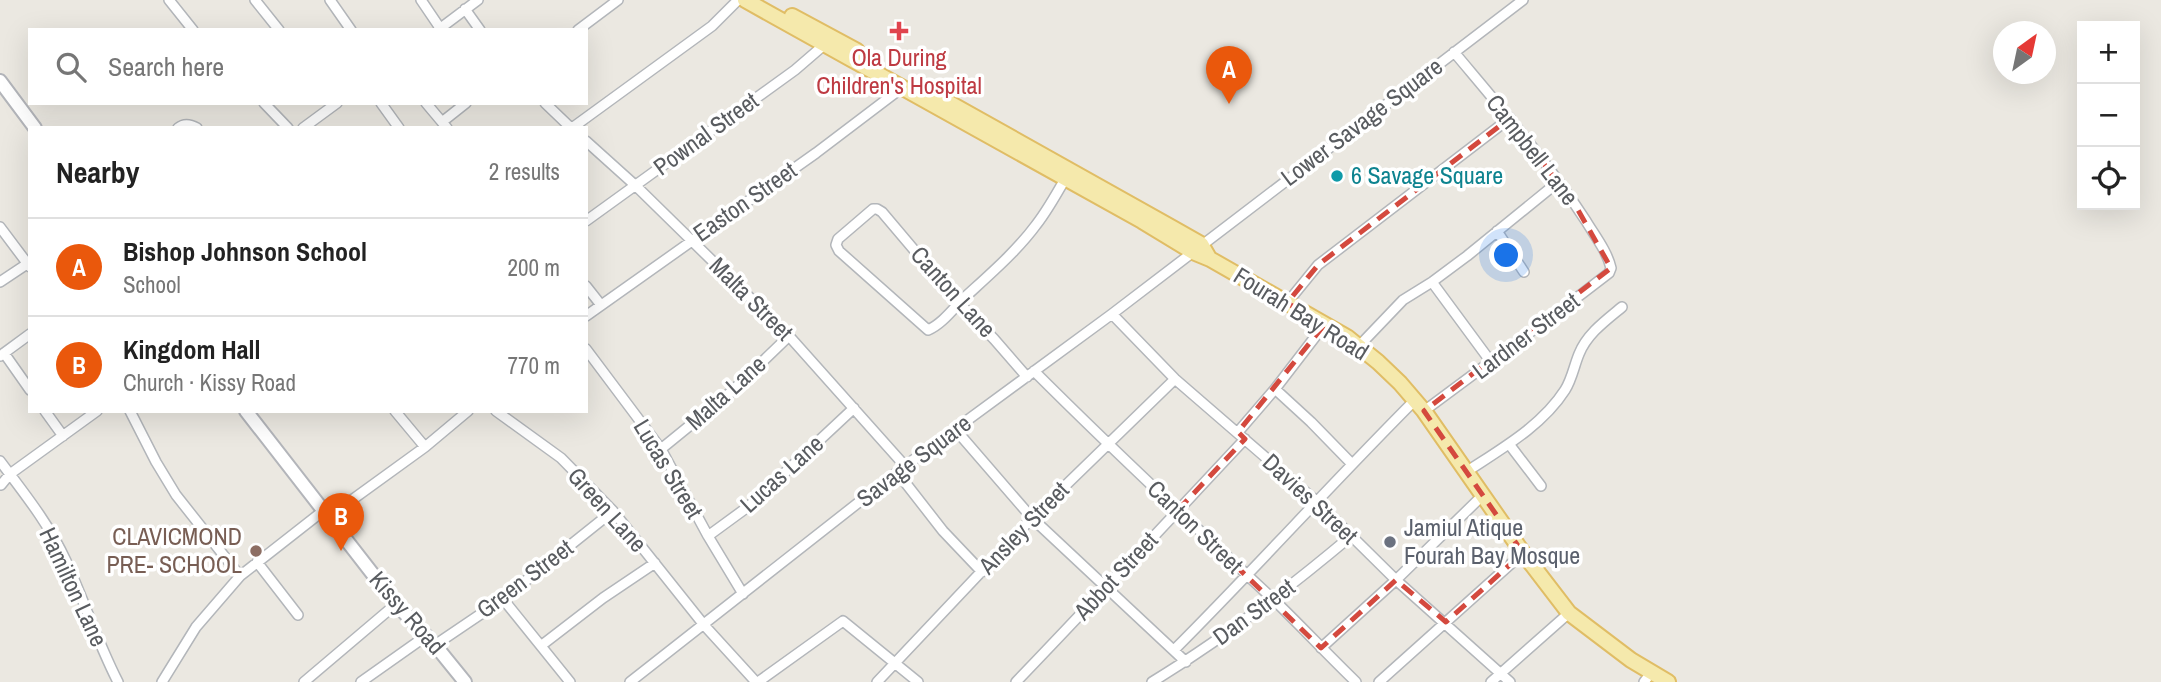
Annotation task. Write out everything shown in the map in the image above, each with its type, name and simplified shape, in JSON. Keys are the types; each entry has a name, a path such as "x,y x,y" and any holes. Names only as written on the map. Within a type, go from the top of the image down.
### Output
{"main road":[{"name":"Fourah Bay Road","path":"745,0 1036,157 1065,179 1145,217"},
{"name":"Fourah Bay Road","path":"762,0 1145,217 1197,248 1210,259 1359,346 1400,383 1419,405 1523,553 1569,613 1647,677 1668,682"},
{"path":"0,81 34,126"},
{"name":"Kissy Road","path":"248,413 396,604 431,640 465,682"}],"street":[{"path":"169,0 191,28"},
{"path":"255,0 277,28"},
{"path":"330,0 350,28"},
{"path":"421,0 438,28"},
{"path":"440,28 478,0"},
{"path":"581,28 618,0"},
{"path":"575,126 712,26 738,0"},
{"name":"Lower Savage Square","path":"1197,248 1523,0"},
{"path":"465,9 479,28"},
{"name":"Pownal Street","path":"588,220 795,70 824,45"},
{"name":"Campbell Lane","path":"1454,52 1535,149 1605,252"},
{"name":"Easton Street","path":"588,315 825,146 903,87"},
{"path":"266,105 286,126"},
{"path":"306,126 334,105"},
{"path":"383,105 398,126"},
{"path":"428,105 444,125 464,105"},
{"path":"547,105 570,126"},
{"path":"1287,303 1318,265 1510,118"},
{"name":"Malta Street","path":"588,143 636,186 789,336 854,408 901,469 943,531 982,572"},
{"path":"959,303 1021,243 1046,211 1065,179"},
{"path":"1359,346 1403,300 1432,282 1558,182"},
{"name":"Canton Lane","path":"959,303 928,330 839,251 836,245 838,240 873,209 882,212 959,303 1030,374"},
{"path":"0,227 28,266 0,282"},
{"path":"1497,232 1524,272"},
{"path":"0,239 14,246"},
{"name":"Savage Square","path":"630,682 901,469 1197,248"},
{"name":"Lardner Street","path":"1174,650 1247,577 1351,463 1419,405 1491,362 1609,273 1611,268 1605,252"},
{"path":"1432,282 1491,362"},
{"path":"588,289 601,305"},
{"path":"1466,472 1509,444 1548,410 1566,389 1578,355 1587,339 1622,307"},
{"name":"Davies Street","path":"1112,314 1175,379 1316,501 1396,580 1510,682"},
{"name":"Abbot Street","path":"1016,682 1178,510 1241,435 1325,324"},
{"path":"28,336 2,355 28,388"},
{"name":"Malta Lane","path":"661,449 731,392 789,336"},
{"name":"Lucas Street","path":"588,352 661,449 708,537 743,594"},
{"name":"Canton Street","path":"1030,374 1273,599 1356,682"},
{"name":"Ansley Street","path":"877,682 1032,517 1175,379"},
{"path":"1275,389 1351,463"},
{"name":"Lucas Lane","path":"708,537 757,499 854,408"},
{"path":"46,413 63,436"},
{"path":"1,485 10,474 94,413"},
{"path":"131,413 176,495 240,576"},
{"path":"397,413 425,447"},
{"path":"162,682 196,627 240,576 425,447 466,413"},
{"name":"Green Lane","path":"499,413 561,458 613,511 704,625 757,682"},
{"path":"955,429 1032,517 1186,662"},
{"path":"1509,444 1541,486"},
{"name":"Hamilton Lane","path":"0,461 50,531 66,561 118,682"},
{"path":"1321,648 1396,580 1482,495"},
{"name":"Green Street","path":"361,682 503,599 613,511"},
{"name":"Dan Street","path":"1153,682 1186,662 1273,599 1352,536"},
{"path":"1379,682 1523,553"},
{"path":"257,562 298,615"},
{"path":"542,645 654,563"},
{"path":"503,599 570,682"},
{"path":"304,682 396,604"},
{"path":"1491,682 1569,613"},
{"path":"757,682 844,621 918,682"}],"highlighted area":[{"path":"1510,118 1578,210 1611,268 1424,411 1523,553 1446,622 1396,580 1321,648 1178,510 1245,439 1238,432 1325,324 1287,303 1318,265"}],"place":[{"name":"Ola During Children's Hospital","path":"899,31"},
{"name":"Bishop Johnson School","path":"1229,104"},
{"name":"6 Savage Square","path":"1337,176"},
{"name":"Jamiul Atique Fourah Bay Mosque","path":"1390,542"},
{"name":"CLAVICMOND PRE- SCHOOL","path":"256,551"},
{"name":"Kingdom Hall","path":"341,551"}]}
